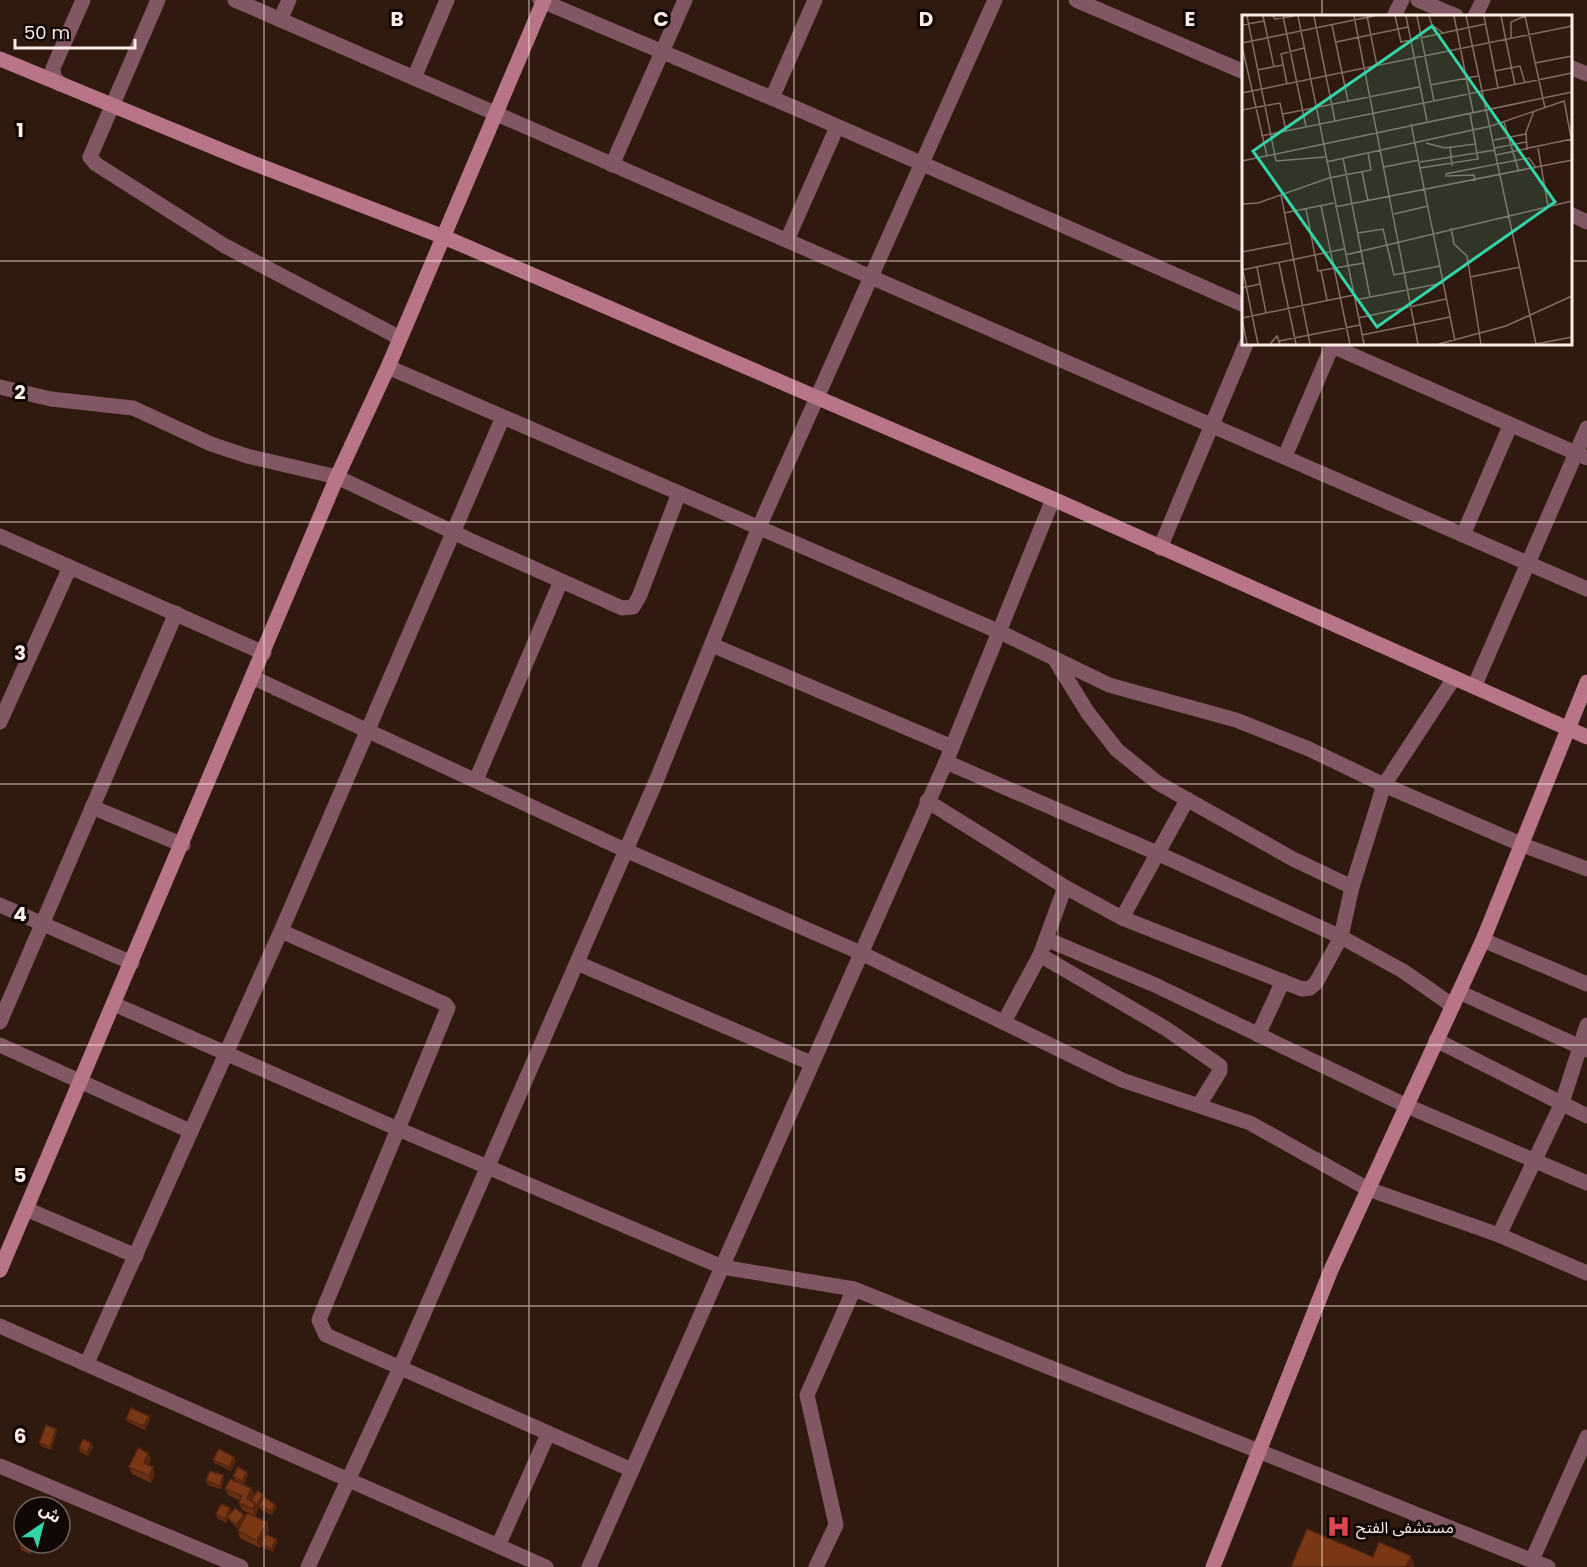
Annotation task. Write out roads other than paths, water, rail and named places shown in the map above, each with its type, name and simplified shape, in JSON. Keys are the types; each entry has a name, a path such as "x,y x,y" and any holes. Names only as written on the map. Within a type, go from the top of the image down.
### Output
{"street":[{"path":"60,84 54,77 53,68 83,0"},
{"path":"158,0 90,157 96,164 225,246 400,338"},
{"path":"235,0 1587,589"},
{"path":"280,20 289,0"},
{"path":"414,78 447,0"},
{"path":"612,165 685,0"},
{"path":"772,98 814,0"},
{"path":"308,1567 399,1370 577,963 712,645 759,527 995,0"},
{"path":"1076,0 1095,4 1242,71"},
{"path":"1394,15 1402,0"},
{"path":"1418,0 1454,15"},
{"path":"1476,15 1483,0"},
{"path":"0,1270 254,678 337,477 388,367 543,1 772,98 1242,304"},
{"path":"0,59 245,160 444,237 1053,499 1587,737"},
{"path":"1572,68 1587,74"},
{"path":"787,240 837,127"},
{"path":"1572,215 1587,222"},
{"path":"1160,548 1245,345"},
{"path":"1285,456 1333,345 1581,456"},
{"path":"388,367 1000,632 1118,688 1236,720 1310,749 1384,785 1523,845 1587,868"},
{"path":"0,387 63,401 133,408 211,444 247,456 337,477 452,532 622,608 633,607 679,493"},
{"path":"87,1363 281,931 503,417"},
{"path":"1463,535 1510,426"},
{"path":"1474,687 1581,456 1587,428"},
{"path":"589,1567 946,762 1053,499"},
{"path":"0,537 264,653"},
{"path":"0,722 70,567"},
{"path":"476,780 561,581"},
{"path":"0,1022 176,613"},
{"path":"712,645 952,747"},
{"path":"1054,658 1088,713 1117,750 1158,783 1293,859 1352,887"},
{"path":"254,678 625,850 861,954 1122,1080 1250,1123 1368,1189 1499,1235 1587,1273"},
{"path":"927,801 1065,887 1122,918 1302,989 1311,988 1341,937 1352,887 1384,785 1454,678"},
{"path":"1213,1567 1331,1270 1483,939 1523,845 1587,682"},
{"path":"946,762 1157,853 1341,937 1456,999 1583,1049"},
{"path":"1122,918 1187,800"},
{"path":"92,807 183,845"},
{"path":"1005,1022 1040,955 1065,887"},
{"path":"0,905 132,963"},
{"path":"281,931 445,1004 448,1008 320,1320 326,1335 399,1370 632,1470"},
{"path":"1046,939 1155,985 1407,1106 1587,1183"},
{"path":"1483,939 1587,984"},
{"path":"1040,955 1165,1028 1221,1066 1199,1105"},
{"path":"577,963 811,1063"},
{"path":"1258,1035 1283,981"},
{"path":"114,1004 398,1129 722,1267 854,1289 1548,1567"},
{"path":"1499,1235 1536,1162 1562,1103 1583,1049 1587,1026"},
{"path":"1436,1040 1587,1116"},
{"path":"0,1045 190,1131"},
{"path":"26,1209 136,1256"},
{"path":"816,1567 836,1525 807,1395 854,1289"},
{"path":"0,1326 546,1567"},
{"path":"498,1546 548,1434"},
{"path":"1532,1560 1587,1437"},
{"path":"0,1466 241,1567"}],"place":[{"name":"مستشفى الفتح","path":"1338,1527"}]}
